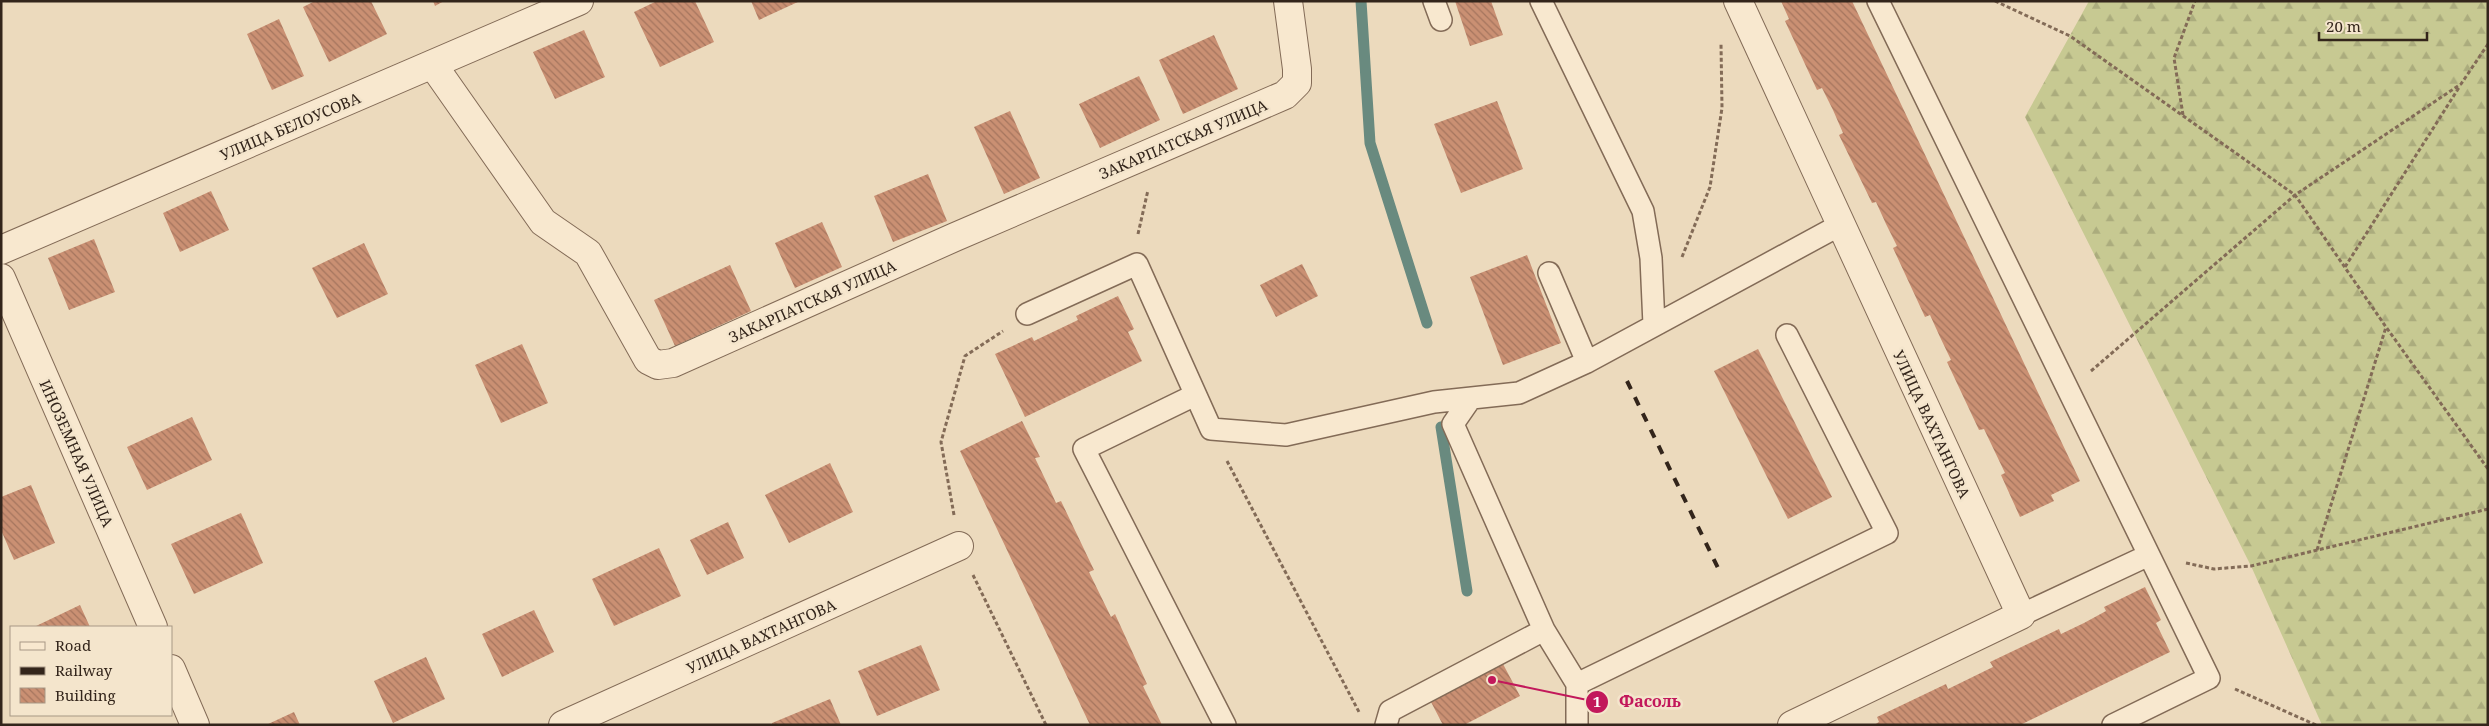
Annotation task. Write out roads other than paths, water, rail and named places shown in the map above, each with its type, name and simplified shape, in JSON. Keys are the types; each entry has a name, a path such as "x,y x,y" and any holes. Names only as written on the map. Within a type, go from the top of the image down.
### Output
{"street":[{"name":"УЛИЦА БЕЛОУСОВА","path":"1,250 434,65 578,1"},
{"name":"ЗАКАРПАТСКАЯ УЛИЦА","path":"434,65 544,222 588,254 648,360 658,365 674,363 1285,94 1297,83 1297,69 1288,1"},
{"name":"УЛИЦА ВАХТАНГОВА","path":"1738,1 2021,615"},
{"name":"ИНОЗЕМНАЯ УЛИЦА","path":"1,278 153,626"},
{"name":"УЛИЦА ВАХТАНГОВА","path":"563,725 959,546"},
{"path":"1792,725 2021,615"},
{"path":"172,671 196,725"}],"lane":[{"path":"1541,1 1643,211 1651,258 1654,325"},
{"path":"1878,1 2209,678 2113,725"},
{"path":"1027,314 1137,264 1211,429 1286,435 1434,402 1519,393 1587,362 1840,225"},
{"path":"1549,273 1587,362"},
{"path":"1577,684 1887,532 1787,335"},
{"path":"1195,394 1084,450 1224,725"},
{"path":"1471,398 1453,424 1544,630 1577,684 1577,725"},
{"path":"2021,615 2149,555"},
{"path":"1386,725 1390,711 1544,630"}],"waterway":[{"path":"1361,1 1370,143 1427,323"},
{"path":"1441,427 1467,591"}],"railway":[{"path":"1627,381 1720,572"}],"place":[{"name":"Фасоль","path":"1492,680"}]}
